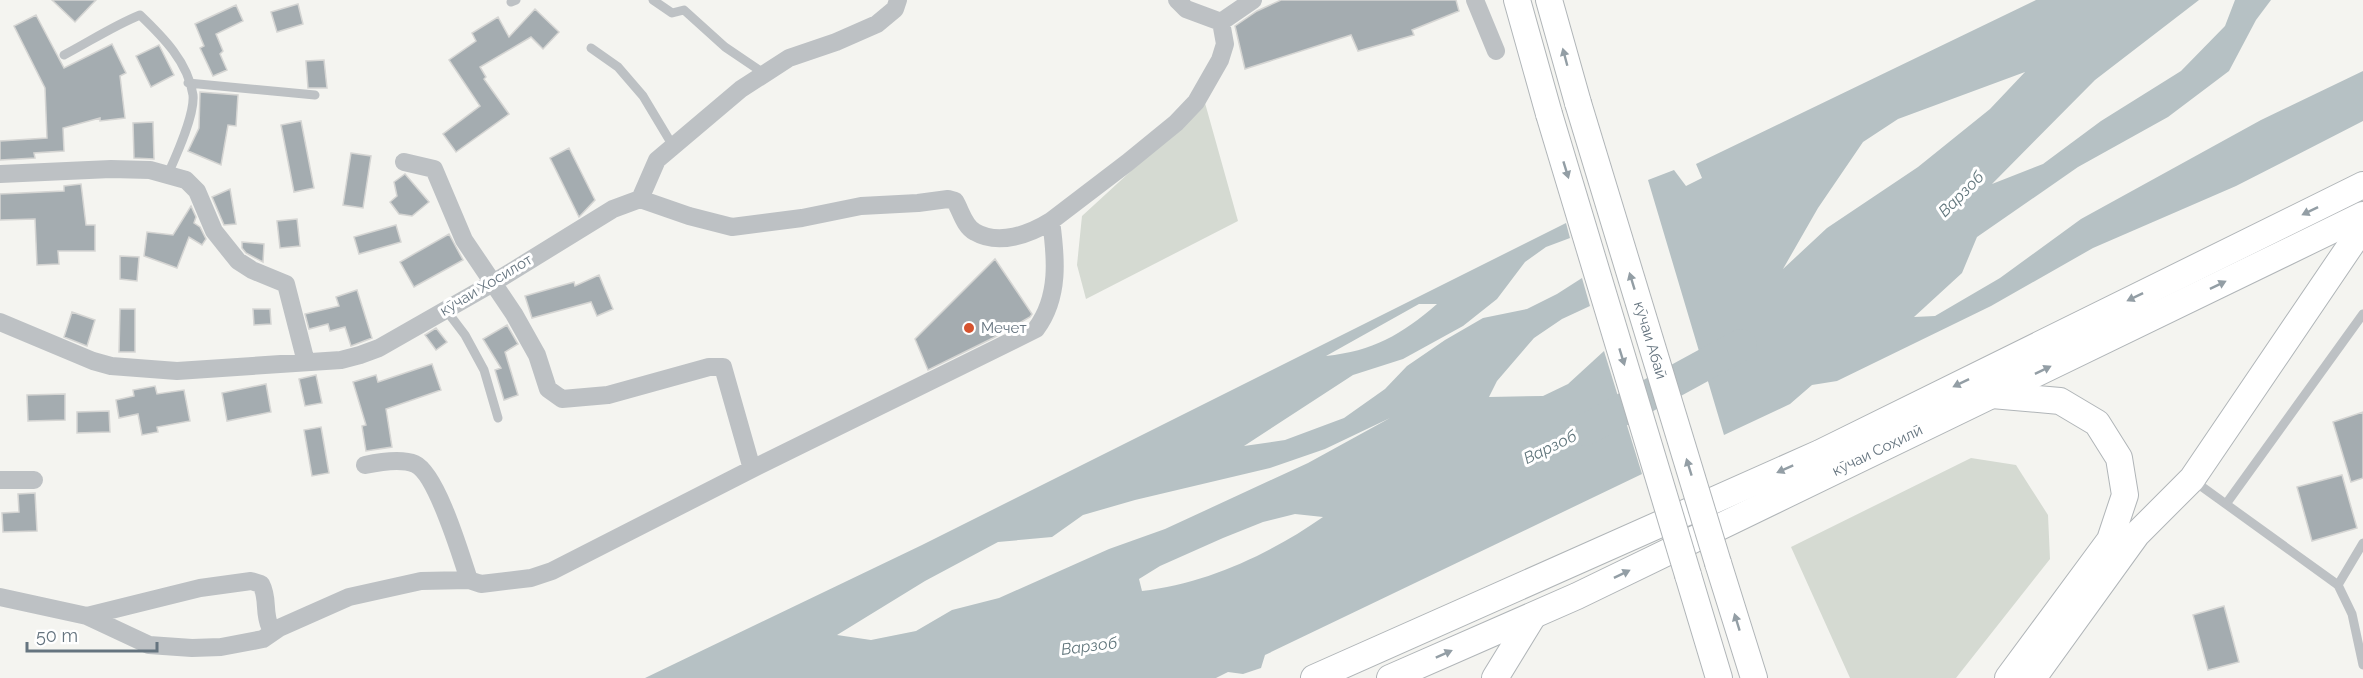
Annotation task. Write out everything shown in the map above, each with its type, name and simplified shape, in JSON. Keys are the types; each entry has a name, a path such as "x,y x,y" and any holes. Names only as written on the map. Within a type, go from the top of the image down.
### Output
{"main road":[{"name":"кӯчаи Абаӣ","path":"1516,0 1719,678"},
{"name":"кӯчаи Абаӣ","path":"1549,0 1578,104 1754,678"},
{"path":"1314,678 1820,453 2363,185"},
{"name":"кӯчаи Соҳилӣ","path":"1390,678 1533,616 2363,215"},
{"path":"2033,678 2137,534 2192,479 2363,227"},
{"path":"1992,395 2060,401 2097,423 2119,458 2125,495 2110,540 2008,678"},
{"path":"1495,678 1504,659 1533,616"}],"street":[{"path":"898,0 895,9 877,24 836,42 789,58 741,89 657,160 640,199 689,216 732,227 802,219 861,207 948,199 956,201 963,218 975,232 1005,238 1034,232 1127,163 1176,123 1196,102 1220,60 1225,44 1221,22"},
{"path":"1177,0 1186,9 1221,22"},
{"path":"1221,22 1253,0"},
{"path":"1475,0 1496,51"},
{"path":"404,162 435,169 464,240 514,314 537,355 548,389 562,399 608,395 710,367 723,367 752,469"},
{"path":"0,174 111,169 150,170 186,180 196,191 214,231 238,261 252,270 286,284 306,362"},
{"name":"кӯчаи Хосилот","path":"0,322 93,361 111,366 177,370 341,360 360,356 446,310 493,284 613,209 640,199"},
{"path":"0,597 87,616 149,645 192,648 221,647 263,639 279,628 349,597 421,581 469,580 481,584 531,578 552,571 1036,329 1047,315 1055,268 1051,221"},
{"path":"365,465 389,460 415,464 429,477 453,530 469,580"},
{"path":"0,480 34,480"},
{"path":"87,616 200,588 251,581 261,584 267,595 265,616 270,627 279,628"}],"lane":[{"path":"653,0 672,13 684,10 725,47 765,74"},
{"path":"63,55 101,36 119,23 140,15 161,34 181,61 193,96 185,134 168,174"},
{"path":"591,48 618,67 643,96 673,146"},
{"path":"189,83 315,95"},
{"path":"446,310 465,335 484,370 498,418"},
{"path":"2226,504 2363,314"},
{"path":"2192,479 2338,585 2352,614 2363,665"},
{"path":"2338,585 2363,543"}],"shaded area":[{"path":"1205,103 1238,221 1086,299 1077,265 1082,216"},
{"path":"1971,458 2016,465 2048,515 2050,559 1956,678 1850,678 1791,547"}],"water":[{"path":"2036,0 2199,0 2095,80 1992,184 2043,164 2101,121 2181,71 2225,26 2235,0 2271,0 2256,20 2229,71 2168,117 2078,167 1977,237 1962,273 1914,317 1935,316 2000,278 2081,219 2261,120 2363,71 2363,121 2236,186 2093,248 1991,306 1837,381 1812,385 1790,404 1724,435 1648,180 1674,170 1686,186 1702,178 1696,164","holes":["2025,72 1990,109 1918,167 1827,228 1783,269 1818,208 1863,142 1898,119"]},
{"path":"1566,223 1570,238 1546,247 1525,262 1497,299 1463,326 1403,359 1353,375 1244,446 1285,440 1344,418 1385,389 1407,366 1445,340 1483,318 1527,309 1582,278 1590,306 1562,319 1534,338 1497,381 1489,397 1543,396 1568,384 1604,351 1642,474 1265,655 1261,668 1243,674 1228,672 1216,678 645,678 922,545","holes":["1419,304 1437,304 1386,340 1358,350 1326,356","1390,418 1308,463 1165,529 1109,549 999,598 952,610 916,631 871,640 837,635 925,581 998,542 1052,537 1083,515 1135,500 1270,468 1325,449","1295,514 1323,517 1303,531 1237,565 1190,582 1142,591 1139,579 1160,566 1263,522"]}],"building":[{"path":"52,0 96,0 75,22"},
{"path":"1281,0 1456,0 1459,11 1412,30 1414,35 1358,51 1351,35 1245,69 1235,26 1257,11"},
{"path":"298,4 303,24 277,32 271,12"},
{"path":"236,5 243,21 216,34 223,51 220,54 227,70 213,76 200,48 204,46 195,24"},
{"path":"535,9 559,32 543,49 531,37 480,67 486,77 484,79 509,114 456,152 443,134 480,106 449,60 476,41 472,33 498,17 509,37"},
{"path":"36,15 64,68 112,44 126,73 120,76 125,118 100,121 100,118 63,128 64,151 34,153 35,158 0,160 0,141 47,138 45,88 14,26"},
{"path":"159,45 174,75 151,87 136,56"},
{"path":"324,60 327,88 308,88 306,61"},
{"path":"200,92 238,95 236,126 228,125 221,165 188,151 199,128"},
{"path":"301,121 314,188 294,192 281,125"},
{"path":"153,122 154,159 134,158 133,123"},
{"path":"569,148 595,200 579,217 550,158"},
{"path":"351,153 371,156 363,208 343,205"},
{"path":"405,174 429,202 412,216 399,214 390,202 397,196 394,182"},
{"path":"81,184 86,225 95,225 95,251 58,251 59,264 37,265 35,219 0,220 0,194 64,191 64,186"},
{"path":"230,189 236,224 224,225 212,197"},
{"path":"191,206 196,217 194,223 200,227 206,239 202,245 189,237 177,268 144,256 147,232 173,235"},
{"path":"297,219 300,246 280,248 277,221"},
{"path":"396,225 401,242 359,254 354,237"},
{"path":"449,234 463,260 414,287 400,262"},
{"path":"242,242 264,244 263,262 246,253 242,248"},
{"path":"120,256 139,257 137,281 120,279"},
{"name":"Мечет","path":"995,259 1032,314 993,338 928,370 915,339"},
{"path":"599,275 613,309 597,316 591,302 532,318 525,296 574,282 575,286"},
{"path":"357,290 372,338 351,346 345,327 330,331 328,324 309,329 305,314 339,306 336,297"},
{"path":"120,309 135,309 135,352 119,352"},
{"path":"253,309 270,309 271,324 254,325"},
{"path":"72,312 95,320 87,346 64,337"},
{"path":"507,325 518,344 505,352 518,395 504,400 495,370 501,368 483,339"},
{"path":"436,328 447,342 436,350 425,335"},
{"path":"432,364 441,390 386,409 392,447 366,451 362,426 366,425 353,382 376,375 378,382"},
{"path":"316,375 322,403 305,406 299,379"},
{"path":"266,384 271,412 227,421 222,393"},
{"path":"155,386 157,394 184,390 190,421 157,427 158,432 142,435 138,414 119,418 116,400 134,396 133,390"},
{"path":"65,394 65,420 28,421 27,395"},
{"path":"109,411 110,432 77,433 77,412"},
{"path":"2363,412 2363,478 2351,482 2333,422"},
{"path":"321,427 329,473 312,476 304,430"},
{"path":"2342,475 2357,528 2312,541 2297,487"},
{"path":"35,493 37,531 3,532 2,513 19,512 18,494"},
{"path":"2224,606 2239,662 2208,670 2193,615"}],"waterway":[{"name":"Варзоб","path":"1585,430 1741,345"}],"place":[{"name":"Мечет","path":"969,328"}]}
